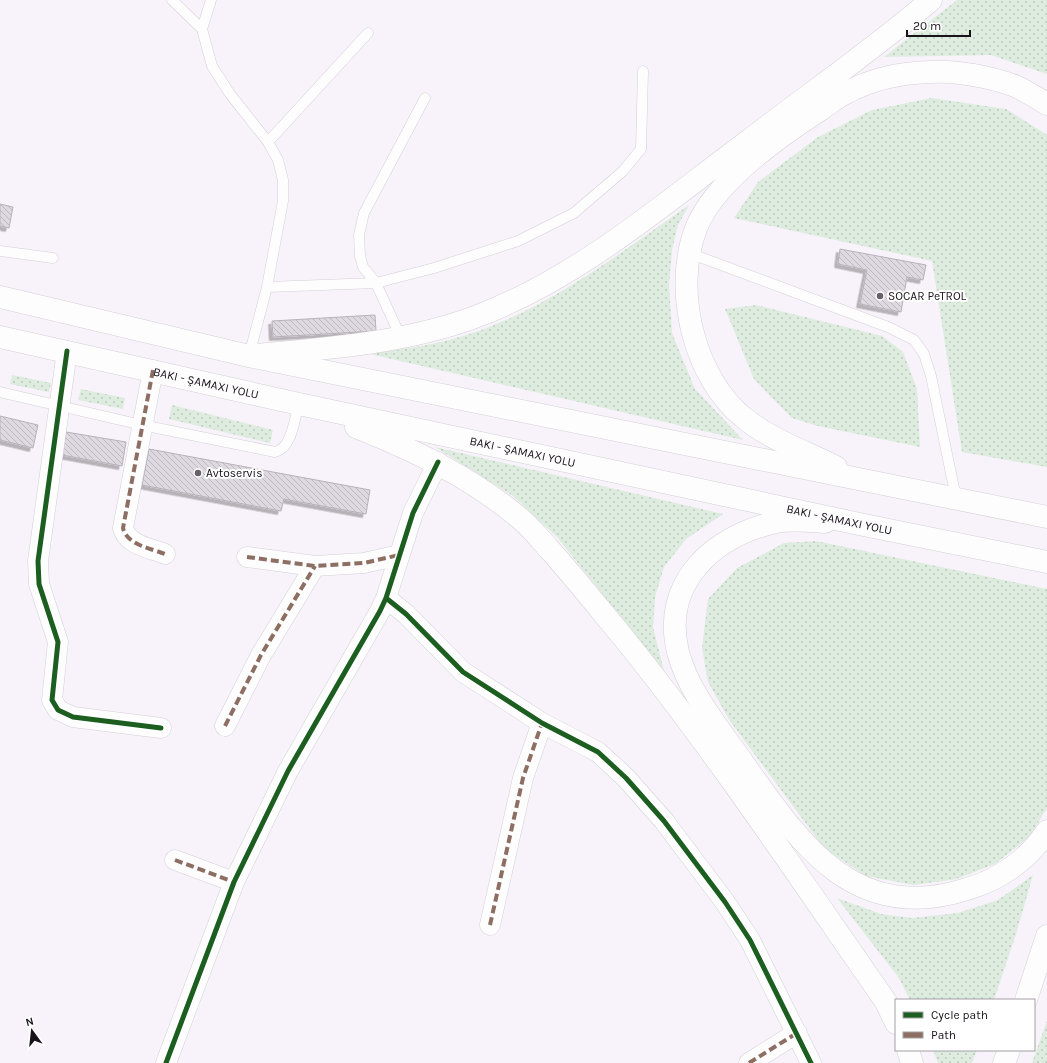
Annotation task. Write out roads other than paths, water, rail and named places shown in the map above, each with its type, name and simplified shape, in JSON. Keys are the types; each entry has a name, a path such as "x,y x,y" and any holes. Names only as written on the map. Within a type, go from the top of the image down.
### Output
{"main road":[{"path":"249,356 377,343 401,338 440,329 477,317 527,294 580,264 649,215 931,0"},
{"path":"864,480 768,433 743,417 728,402 709,373 697,348 689,319 686,289 689,253 698,225 714,199 743,167 791,129 848,91 891,77 930,72 971,75 1015,86 1047,104"},
{"path":"0,297 249,356 1047,517"},
{"path":"0,337 153,370 299,404 864,525 1047,562"},
{"path":"299,404 408,448 438,462 485,492 523,521 575,578 667,691 886,1002 895,1021"},
{"path":"864,525 810,521 778,522 743,532 716,548 694,568 679,598 676,626 678,650 695,693 784,821 816,856 854,883 885,895 914,898 945,896 984,884 1016,866 1047,831"},
{"path":"1026,999 1047,936"},
{"path":"908,1051 912,1063"},
{"path":"1004,1063 1009,1051"}],"street":[{"path":"67,351 58,406 38,561 39,584 58,642 52,700 58,710 73,717 161,728"},
{"path":"153,370 123,528 125,535 134,542 165,554"},
{"path":"166,1063 234,882 288,771 386,598 413,513 438,462"},
{"path":"247,557 315,566 364,563 399,555"},
{"path":"225,726 260,655 315,566"},
{"path":"386,598 406,614 463,672 542,722 598,752 626,778 664,821 725,902 750,940 812,1063"},
{"path":"490,925 523,778 542,722"},
{"path":"175,860 234,882"},
{"path":"749,1063 797,1033"}],"lane":[{"path":"172,0 202,29 212,66 230,94 268,142 278,160 283,180 283,201 267,287 249,356"},
{"path":"202,29 211,0"},
{"path":"268,142 368,33"},
{"path":"267,287 376,283 434,268 518,241 574,213 623,171 641,149 643,71"},
{"path":"401,338 376,283 364,267 360,256 359,235 364,213 425,98"},
{"path":"0,251 52,258"},
{"path":"689,253 888,327 914,340 924,354 931,376 956,498"},
{"path":"0,392 142,425 275,452 280,451 286,446 299,404"}],"place":[{"name":"SOCAR PeTROL","path":"880,296"},
{"name":"Avtoservis","path":"198,473"}]}
